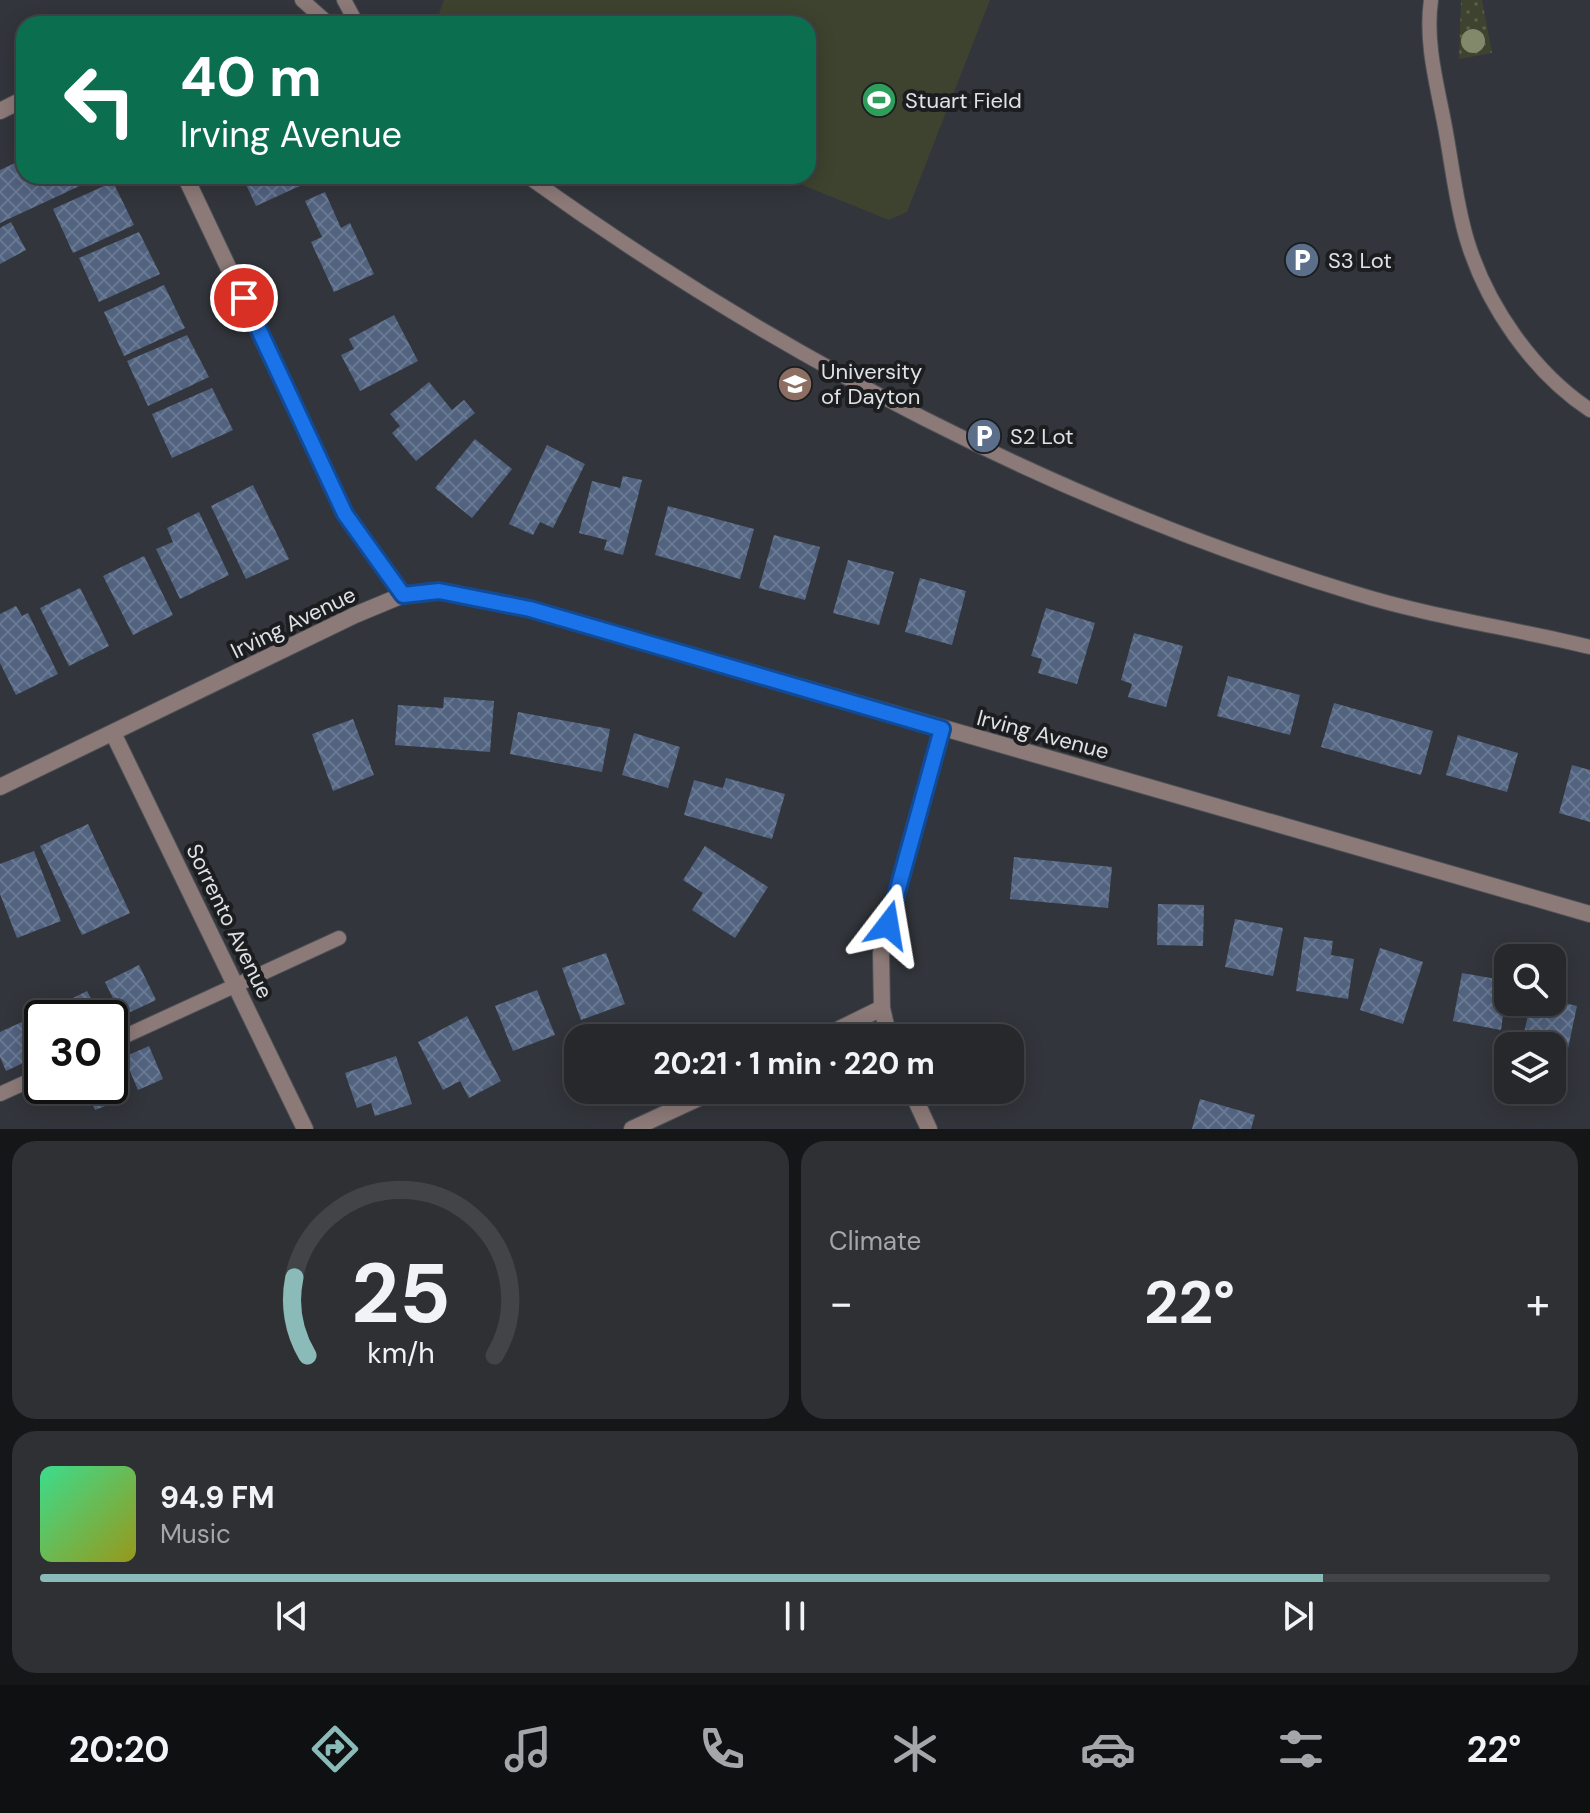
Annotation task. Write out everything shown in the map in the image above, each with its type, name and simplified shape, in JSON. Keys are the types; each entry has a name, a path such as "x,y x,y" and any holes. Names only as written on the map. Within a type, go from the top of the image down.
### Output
{"street":[{"path":"189,184 345,514 403,595"},
{"name":"Irving Avenue","path":"0,787 403,595 439,591 530,609 1590,914"},
{"path":"886,1024 882,1008 881,953 942,729"},
{"name":"Sorrento Avenue","path":"113,733 305,1129"},
{"path":"849,1024 882,1008"},
{"path":"632,1129 686,1104"},
{"path":"917,1104 929,1129"}],"lane":[{"path":"302,0 320,16"},
{"path":"1431,0 1429,27 1433,64 1465,231 1476,264 1528,354 1556,385 1590,410"},
{"path":"539,184 718,304 843,376 1037,472 1168,527 1343,590 1590,647"},
{"path":"128,1035 339,938"},
{"path":"0,1094 24,1083"}],"green space":[{"name":"Stuart Field","path":"444,0 990,0 907,212 889,220 800,184 816,184 816,16 438,16"},
{"path":"1461,0 1482,0 1492,53 1459,59"}],"building":[{"path":"16,163 16,184 84,184 0,223 0,170"},
{"path":"114,184 134,225 73,253 53,209"},
{"path":"246,184 304,184 256,206"},
{"path":"325,192 341,228 350,223 374,274 334,292 311,242 322,237 305,201"},
{"path":"11,222 26,250 0,264 0,228"},
{"path":"139,232 160,274 99,302 79,258"},
{"path":"164,285 185,328 124,356 104,312"},
{"path":"394,315 418,361 360,391 341,355 354,349 349,339"},
{"path":"187,335 209,377 148,406 127,361"},
{"path":"429,382 452,410 464,400 475,413 416,461 392,433 400,426 390,414"},
{"path":"212,388 233,430 172,458 152,414"},
{"path":"475,439 512,469 472,518 435,488"},
{"path":"547,445 585,464 553,528 540,522 533,535 509,524"},
{"path":"623,476 642,480 623,555 604,550 607,540 579,533 592,481 620,488"},
{"path":"253,485 289,559 246,579 211,506"},
{"path":"668,506 754,529 740,579 655,555"},
{"path":"199,512 229,575 180,599 156,549 173,542 167,528"},
{"path":"774,535 820,547 805,600 759,588"},
{"path":"144,556 173,615 133,635 103,576"},
{"path":"848,560 894,572 879,625 833,613"},
{"path":"920,578 966,591 952,645 905,632"},
{"path":"80,588 109,646 69,666 40,608"},
{"path":"16,606 22,616 28,613 58,674 16,695 0,663 0,614"},
{"path":"1046,608 1095,623 1077,684 1038,673 1042,659 1031,656"},
{"path":"1134,633 1183,646 1166,707 1128,697 1132,684 1121,680"},
{"path":"1228,676 1300,695 1290,735 1217,716"},
{"path":"444,697 494,701 490,752 395,745 398,705 443,708"},
{"path":"1334,703 1433,731 1421,775 1321,747"},
{"path":"518,712 610,729 602,772 510,754"},
{"path":"353,719 374,775 333,791 312,734"},
{"path":"634,733 680,747 668,788 622,775"},
{"path":"1458,735 1518,753 1507,792 1446,775"},
{"path":"1572,765 1590,770 1590,822 1559,813"},
{"path":"726,778 785,794 772,839 684,815 694,780 723,788"},
{"path":"88,824 130,913 82,935 40,846"},
{"path":"705,846 768,887 735,938 692,910 703,893 683,880"},
{"path":"34,851 61,921 17,938 0,894 0,864"},
{"path":"1014,857 1112,867 1108,908 1010,899"},
{"path":"1158,904 1204,905 1203,946 1157,945"},
{"path":"1235,919 1283,928 1273,976 1225,967"},
{"path":"1304,937 1333,941 1331,955 1354,959 1348,999 1296,991"},
{"path":"1380,948 1423,962 1403,1024 1360,1010"},
{"path":"606,953 625,1004 581,1020 562,968"},
{"path":"139,965 156,1000 128,1013 128,1000 114,1000 105,982"},
{"path":"1462,973 1494,979 1494,1016 1503,1016 1501,1030 1453,1021"},
{"path":"537,990 555,1035 513,1051 495,1006"},
{"path":"87,991 92,1000 69,1000"},
{"path":"1566,1003 1577,1006 1566,1058 1566,1032 1524,1032 1528,1016 1566,1016"},
{"path":"467,1016 501,1081 469,1098 460,1081 443,1090 418,1042"},
{"path":"24,1021 24,1063 6,1071 0,1057 0,1032"},
{"path":"149,1046 163,1079 138,1090 128,1066 128,1055"},
{"path":"396,1056 412,1104 375,1116 371,1103 357,1108 345,1073"},
{"path":"1200,1099 1255,1115 1251,1129 1192,1129"},
{"path":"93,1104 111,1104 95,1110"}],"place":[{"name":"Stuart Field","path":"879,100"},
{"name":"S3 Lot","path":"1302,260"},
{"name":"University of Dayton","path":"795,384"},
{"name":"S2 Lot","path":"984,436"}],"route":[{"path":"244,298 345,514 403,595 439,591 530,609 942,729 917,810 888,925"}]}
